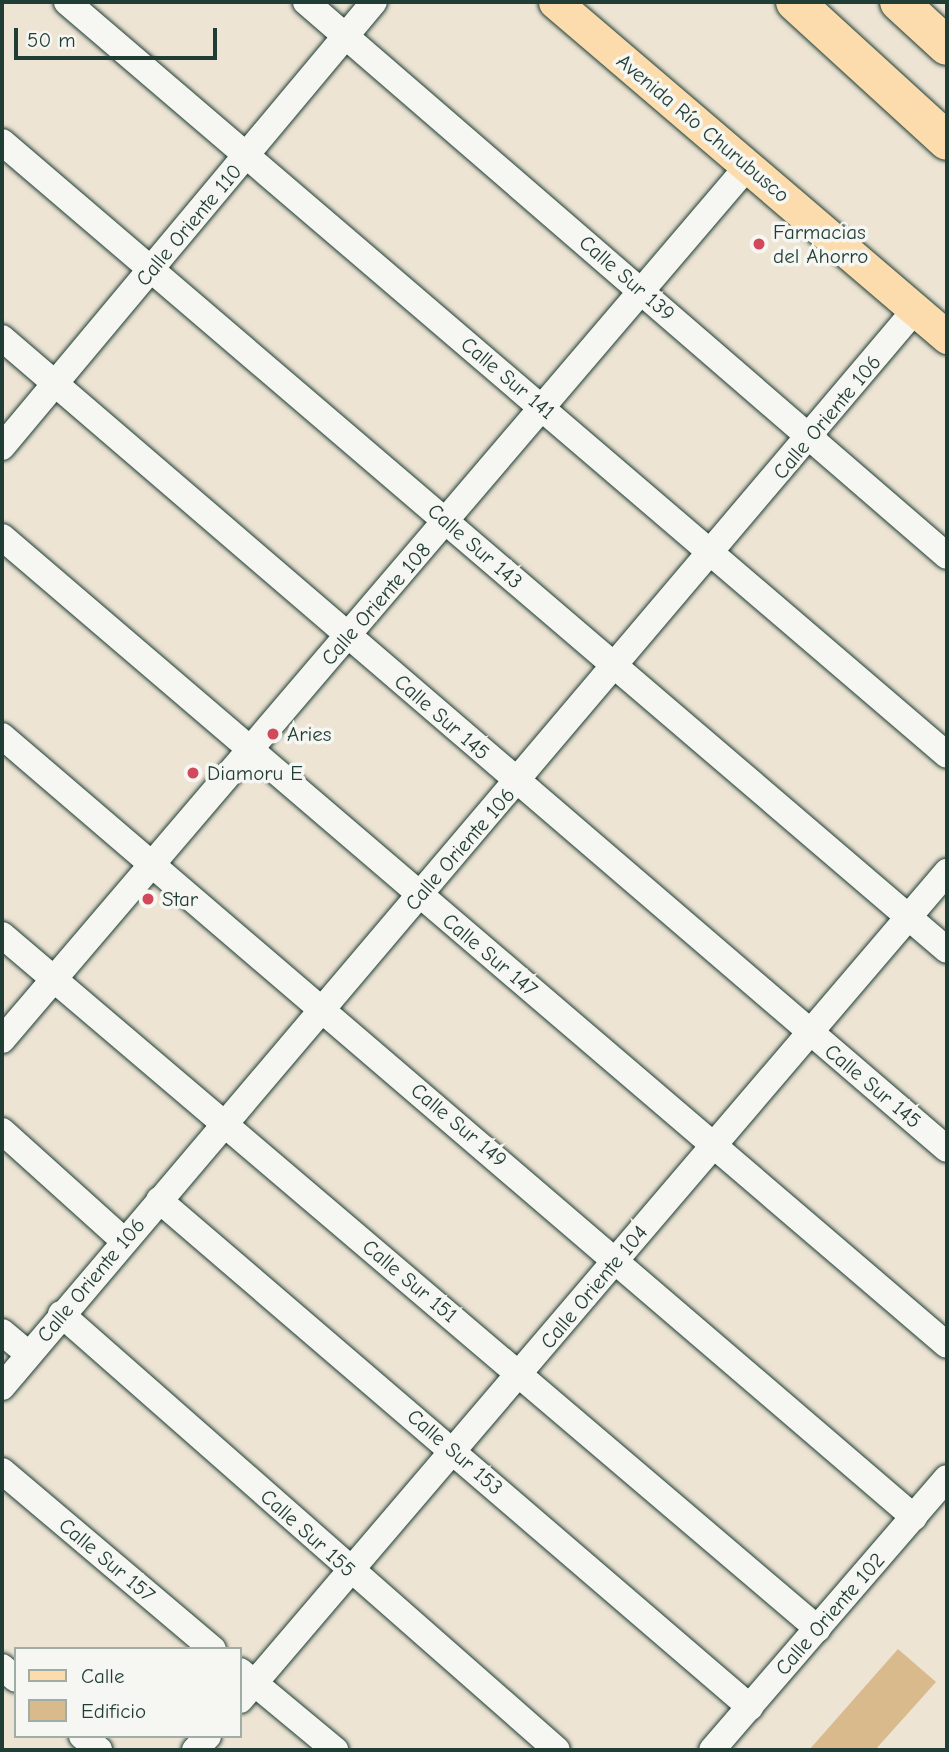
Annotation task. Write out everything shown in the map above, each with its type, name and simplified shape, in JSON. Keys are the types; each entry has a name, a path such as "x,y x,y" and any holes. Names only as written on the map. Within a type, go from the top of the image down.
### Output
{"highway":[{"path":"795,2 947,141"},
{"path":"899,2 947,46"}],"main road":[{"name":"Avenida Río Churubusco","path":"555,2 947,337"}],"street":[{"name":"Calle Sur 141","path":"67,2 947,755"},
{"name":"Calle Sur 139","path":"306,2 947,556"},
{"name":"Calle Oriente 110","path":"2,447 374,2"},
{"name":"Calle Sur 143","path":"2,142 947,950"},
{"name":"Calle Oriente 108","path":"2,1040 644,292 748,166"},
{"name":"Calle Oriente 106","path":"2,1387 61,1314 714,554 915,310"},
{"name":"Calle Sur 145","path":"2,338 349,635 517,783 947,1149"},
{"name":"Calle Sur 147","path":"2,537 250,753 421,895 947,1345"},
{"name":"Calle Sur 149","path":"2,736 914,1517"},
{"name":"Calle Oriente 104","path":"245,1685 350,1571 521,1374 947,872"},
{"name":"Calle Sur 151","path":"2,935 818,1629"},
{"path":"2,1131 124,1241"},
{"name":"Calle Sur 153","path":"159,1200 750,1707"},
{"name":"Calle Sur 155","path":"61,1314 350,1571 557,1750"},
{"path":"2,1332 29,1355"},
{"name":"Calle Sur 157","path":"2,1471 211,1647"},
{"name":"Calle Oriente 102","path":"712,1750 947,1478"},
{"path":"245,1685 335,1750"},
{"path":"84,1738 99,1750"}],"building":[{"path":"898,1649 936,1682 875,1750 809,1750"}],"place":[{"name":"Farmacias del Ahorro","path":"759,244"},
{"name":"Aries","path":"273,734"},
{"name":"Diamoru E","path":"193,773"},
{"name":"Star","path":"148,899"}]}
